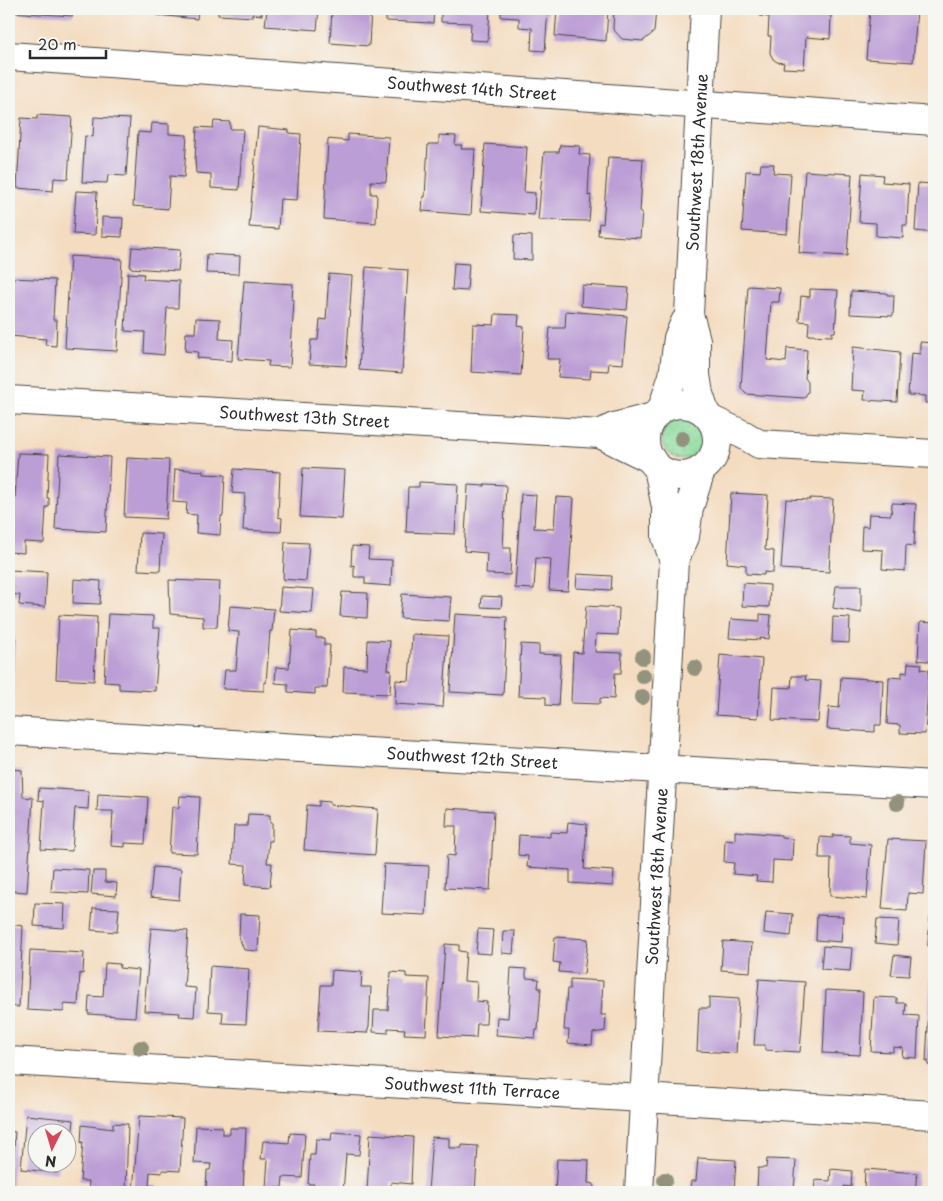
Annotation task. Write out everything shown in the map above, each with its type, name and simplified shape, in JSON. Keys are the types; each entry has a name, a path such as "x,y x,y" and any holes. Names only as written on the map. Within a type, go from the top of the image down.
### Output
{"street":[{"name":"Southwest 18th Avenue","path":"705,9 689,314 696,340 696,376 699,394 708,416"},
{"name":"Southwest 14th Street","path":"9,56 934,121"},
{"name":"Southwest 18th Avenue","path":"658,413 673,376 678,338 689,314"},
{"name":"Southwest 13th Street","path":"9,400 600,434 655,464"},
{"path":"759,444 708,416 694,406 684,404 672,405 658,413 648,427 645,438 646,449 655,464 668,473 679,476 691,475 759,444 934,454"},
{"name":"Southwest 13th Street","path":"600,434 614,427 658,413"},
{"path":"705,467 715,453 718,442 716,431 708,416"},
{"name":"Southwest 18th Avenue","path":"655,464 666,507 666,537 674,561"},
{"name":"Southwest 18th Avenue","path":"639,1192 674,561 685,537 690,501 705,467"},
{"name":"Southwest 12th Street","path":"9,731 934,785"},
{"name":"Southwest 11th Terrace","path":"9,1061 934,1115"}],"green space":[{"path":"686,419 693,422 699,428 702,439 701,447 693,456 686,459 678,459 671,456 663,447 662,435 665,428 674,420"}],"building":[{"path":"9,9 73,9 73,16 9,12"},
{"path":"157,9 198,9 197,19 156,15"},
{"path":"218,9 262,9 262,15 252,14 253,17 218,15"},
{"path":"267,9 319,9 317,30 265,26"},
{"path":"332,9 371,9 369,46 330,43"},
{"path":"386,9 434,9 433,23 386,21"},
{"path":"441,9 490,9 488,41 470,40 471,23 441,22"},
{"path":"501,9 548,9 545,51 531,50 532,28 519,27 519,18 501,17"},
{"path":"557,9 608,9 606,41 555,36"},
{"path":"614,9 656,9 654,32 643,41 622,39 613,29"},
{"path":"761,9 821,9 821,14 831,15 830,39 806,37 804,69 783,68 784,63 777,62 770,53 771,36 768,36 769,17 760,16"},
{"path":"870,9 917,9 913,62 866,59"},
{"path":"37,115 72,117 68,179 54,178 53,191 17,188 21,118 37,119"},
{"path":"94,117 130,119 126,176 108,175 107,183 82,182 85,136 93,137"},
{"path":"214,121 230,122 230,129 243,129 239,190 211,188 211,174 196,173 197,127 213,128"},
{"path":"152,123 169,124 169,134 187,135 184,177 170,176 168,209 133,206 138,132 151,133"},
{"path":"258,127 289,130 289,133 301,134 297,200 280,199 278,229 249,227"},
{"path":"348,134 389,137 386,182 371,181 371,194 377,194 376,223 324,219 328,139 348,141"},
{"path":"439,135 456,136 455,145 462,145 461,149 475,149 471,215 422,211 423,197 425,197 428,144 439,144"},
{"path":"485,144 527,147 524,192 535,193 534,215 481,211"},
{"path":"560,145 580,146 579,154 590,155 588,196 591,195 589,221 538,220 544,152 559,152"},
{"path":"608,157 643,159 640,238 598,235 599,223 603,224"},
{"path":"761,164 774,164 773,173 791,174 787,234 742,231 746,171 760,172"},
{"path":"805,171 852,174 847,256 799,253"},
{"path":"862,173 883,175 882,182 909,184 907,225 903,225 903,238 876,236 876,223 859,222"},
{"path":"918,183 934,184 934,233 915,231"},
{"path":"76,191 97,192 95,235 73,234"},
{"path":"102,217 123,218 122,237 102,236"},
{"path":"514,235 532,236 532,260 513,259"},
{"path":"132,247 180,250 178,271 130,268"},
{"path":"207,254 240,256 239,274 206,273"},
{"path":"70,256 122,259 117,351 65,348"},
{"path":"454,263 469,264 467,291 452,290"},
{"path":"366,267 408,270 402,373 359,370"},
{"path":"128,273 144,274 143,279 179,281 178,308 167,308 164,355 144,353 145,332 125,331"},
{"path":"329,274 352,276 346,366 309,364 311,340 318,340 320,319 326,320"},
{"path":"12,278 55,280 53,320 57,320 56,346 45,345 46,339 9,336"},
{"path":"244,281 293,284 292,300 294,300 290,367 268,366 269,361 238,359"},
{"path":"582,285 629,288 627,310 581,306"},
{"path":"748,286 780,288 779,302 771,302 767,360 786,362 787,348 807,350 805,378 808,382 808,392 804,398 746,394 741,388"},
{"path":"810,289 838,290 835,332 832,332 832,336 808,335 809,322 799,321 801,296 810,297"},
{"path":"851,291 894,295 893,316 850,314"},
{"path":"566,311 627,316 623,364 609,363 608,371 591,370 590,379 558,377 560,359 547,359 550,328 565,328"},
{"path":"495,314 519,315 518,326 524,327 521,375 471,372 473,324 494,325"},
{"path":"196,318 220,319 219,339 233,340 232,361 197,358 198,352 185,351 186,333 195,333"},
{"path":"920,342 934,343 934,403 925,403 925,396 908,395 911,353 920,354"},
{"path":"853,347 900,352 897,402 864,400 865,391 851,390"},
{"path":"18,453 49,454 47,498 49,498 49,507 46,507 44,543 24,542 24,553 9,552 9,497 15,497"},
{"path":"59,454 110,457 106,532 55,529"},
{"path":"127,458 169,460 166,519 124,517"},
{"path":"303,468 345,470 342,519 300,517"},
{"path":"175,469 203,471 203,474 225,475 220,535 196,533 197,515 186,514 187,503 173,502"},
{"path":"234,469 280,472 278,517 282,518 281,532 243,530 245,494 232,493"},
{"path":"419,482 458,484 455,534 406,532 408,487 419,487"},
{"path":"485,484 506,485 503,548 511,548 510,575 486,574 487,553 464,551 468,485 485,486"},
{"path":"731,493 768,495 765,550 774,551 773,573 764,572 764,575 746,574 746,565 727,563"},
{"path":"521,494 536,495 534,528 554,529 556,497 574,498 568,591 549,590 551,559 536,558 534,589 515,588"},
{"path":"810,498 833,499 829,572 781,569 786,499 810,500"},
{"path":"892,503 916,504 914,546 906,545 905,571 882,569 883,550 861,549 862,526 868,527 869,514 891,515"},
{"path":"140,533 162,534 160,571 138,570"},
{"path":"285,542 309,543 306,581 283,579"},
{"path":"352,546 369,547 368,559 392,560 391,586 365,584 365,577 354,577 354,565 351,566"},
{"path":"9,570 47,572 45,607 19,605 20,595 9,594"},
{"path":"577,574 612,576 611,590 576,588"},
{"path":"74,579 101,581 100,604 73,603"},
{"path":"169,580 220,582 217,627 203,627 203,617 170,614"},
{"path":"743,583 770,585 769,607 742,606"},
{"path":"836,586 861,586 861,613 833,608"},
{"path":"281,587 314,589 312,613 279,611"},
{"path":"342,592 368,593 367,618 340,616"},
{"path":"402,594 451,597 449,621 400,618"},
{"path":"482,596 502,597 501,608 481,607"},
{"path":"230,606 274,609 264,691 223,689 225,670 236,670 239,632 228,631"},
{"path":"586,606 619,608 618,635 596,634 595,652 622,653 621,673 615,673 614,699 600,698 600,704 571,703 573,652 582,653"},
{"path":"108,614 153,616 153,628 160,628 155,691 119,689 119,683 104,682"},
{"path":"455,614 507,617 503,695 450,692"},
{"path":"760,614 771,615 769,639 729,638 731,619 760,621"},
{"path":"59,615 97,617 94,681 56,679"},
{"path":"833,617 850,618 849,643 832,642"},
{"path":"920,622 934,623 934,662 918,660"},
{"path":"292,630 316,632 316,638 324,638 324,645 330,645 327,688 315,688 315,694 288,692 288,684 275,683 276,667 289,668"},
{"path":"412,634 448,636 443,707 395,704 396,680 409,681"},
{"path":"9,638 15,638 13,672 9,672"},
{"path":"368,640 390,641 388,670 391,670 390,694 343,692 344,667 367,668"},
{"path":"521,644 539,645 539,654 561,655 558,706 546,705 546,697 518,696"},
{"path":"720,655 762,659 758,718 716,715"},
{"path":"908,663 922,664 921,669 929,670 925,734 900,733 900,725 887,724 889,677 902,678 902,672 907,673"},
{"path":"792,676 806,676 805,680 821,681 818,722 772,720 774,687 791,688"},
{"path":"841,677 883,680 881,725 875,725 875,732 827,729 829,707 839,708"},
{"path":"9,769 22,770 23,797 33,798 27,892 9,891"},
{"path":"39,788 89,791 88,809 75,808 72,851 41,849 44,801 38,800"},
{"path":"98,794 148,797 145,844 125,843 125,847 111,846 113,811 97,811"},
{"path":"180,796 200,797 197,854 169,853 172,807 179,808"},
{"path":"319,801 330,802 330,805 378,809 375,855 304,850 307,805 319,806"},
{"path":"447,808 494,811 490,890 445,888 447,855 455,856 456,826 446,826"},
{"path":"248,814 270,815 272,841 269,841 267,863 272,863 270,887 245,885 246,865 232,864 234,826 247,826"},
{"path":"568,822 587,824 584,869 614,871 613,886 570,883 570,870 527,867 528,856 518,855 519,835 550,837 550,832 567,833"},
{"path":"735,831 781,835 781,838 793,839 792,861 773,860 772,882 756,881 757,876 733,874 734,863 724,862 725,840 735,841"},
{"path":"833,835 850,836 850,843 871,845 867,899 830,896 831,858 819,858 820,837 833,838"},
{"path":"888,839 926,841 923,894 908,893 907,911 882,909"},
{"path":"384,864 429,866 426,915 381,913"},
{"path":"153,867 181,869 179,900 150,897"},
{"path":"53,868 89,870 88,894 51,892"},
{"path":"93,871 105,871 105,882 117,883 116,896 91,894"},
{"path":"35,903 65,904 64,928 34,926"},
{"path":"93,908 119,909 117,932 91,930"},
{"path":"766,912 793,914 791,936 764,933"},
{"path":"240,914 260,915 258,951 244,950 239,937"},
{"path":"817,915 843,916 841,942 816,940"},
{"path":"930,917 934,917 934,946 928,946"},
{"path":"877,919 899,920 897,945 875,943"},
{"path":"9,924 23,926 19,1007 9,1006"},
{"path":"151,928 188,931 184,987 196,988 194,1017 179,1016 180,1013 144,1011"},
{"path":"478,929 493,930 491,954 476,953"},
{"path":"503,931 515,931 513,954 502,953"},
{"path":"555,937 588,939 584,974 559,972 560,963 553,962"},
{"path":"723,941 752,943 750,972 721,970"},
{"path":"445,944 459,945 459,951 466,952 464,981 477,982 476,1001 487,1002 486,1024 477,1024 476,1038 439,1036"},
{"path":"823,946 852,948 850,971 821,969"},
{"path":"30,950 84,953 83,974 80,973 78,1005 64,1004 64,1012 27,1010"},
{"path":"894,955 911,957 909,976 891,975"},
{"path":"105,963 120,964 119,968 139,970 135,1017 88,1014 89,996 103,997"},
{"path":"210,966 249,969 246,1024 222,1023 223,1012 208,1011"},
{"path":"511,968 526,969 526,978 539,979 538,988 541,988 538,1030 536,1030 535,1038 496,1035 497,1017 508,1018"},
{"path":"332,970 362,972 361,987 371,987 367,1033 318,1031 321,985 331,985"},
{"path":"391,972 406,973 406,977 429,978 426,1035 404,1034 405,1029 388,1028 388,1033 373,1032 374,1010 388,1010"},
{"path":"931,973 934,973 934,1065 928,1065 928,1061 926,1061"},
{"path":"570,979 603,981 601,1015 606,1015 605,1031 593,1033 592,1045 568,1043 569,1030 564,1030 567,989 570,989"},
{"path":"759,979 805,982 800,1052 765,1050 765,1045 754,1045"},
{"path":"826,990 863,992 860,1055 823,1053"},
{"path":"709,997 739,999 736,1053 697,1051 699,1008 709,1008"},
{"path":"874,997 897,998 897,1003 906,1003 905,1015 919,1016 917,1058 902,1057 903,1048 893,1047 893,1052 871,1051"},
{"path":"26,1115 74,1120 74,1124 28,1124 28,1170 21,1169"},
{"path":"139,1116 183,1118 180,1171 162,1170 162,1173 150,1172 149,1186 156,1186 155,1192 133,1192"},
{"path":"113,1123 128,1124 126,1192 88,1192 89,1181 80,1181 83,1142 81,1143 82,1125 113,1129"},
{"path":"196,1126 222,1127 222,1134 230,1134 230,1128 246,1128 243,1192 206,1192 207,1170 210,1170 211,1164 194,1163"},
{"path":"9,1131 15,1132 11,1192 9,1192"},
{"path":"332,1132 361,1134 359,1155 346,1154 343,1192 313,1192 314,1184 308,1184 310,1155 315,1155 316,1139 331,1140"},
{"path":"290,1133 305,1134 302,1178 283,1177 282,1188 266,1188 268,1159 261,1159 263,1141 289,1143"},
{"path":"370,1134 413,1137 411,1184 391,1182 391,1192 367,1192"},
{"path":"432,1137 449,1138 449,1148 462,1148 462,1145 478,1146 475,1192 428,1192"},
{"path":"698,1158 736,1160 734,1192 690,1192 691,1181 696,1181"},
{"path":"557,1159 589,1160 588,1183 594,1184 593,1192 555,1192"},
{"path":"767,1159 796,1160 794,1192 752,1192 752,1189 757,1189 758,1168 766,1168"},
{"path":"831,1169 852,1171 851,1187 844,1186 844,1192 814,1192 815,1180 830,1181"},
{"path":"865,1169 917,1173 915,1192 864,1192"},
{"path":"21,1189 37,1190 37,1192 21,1192"}]}
